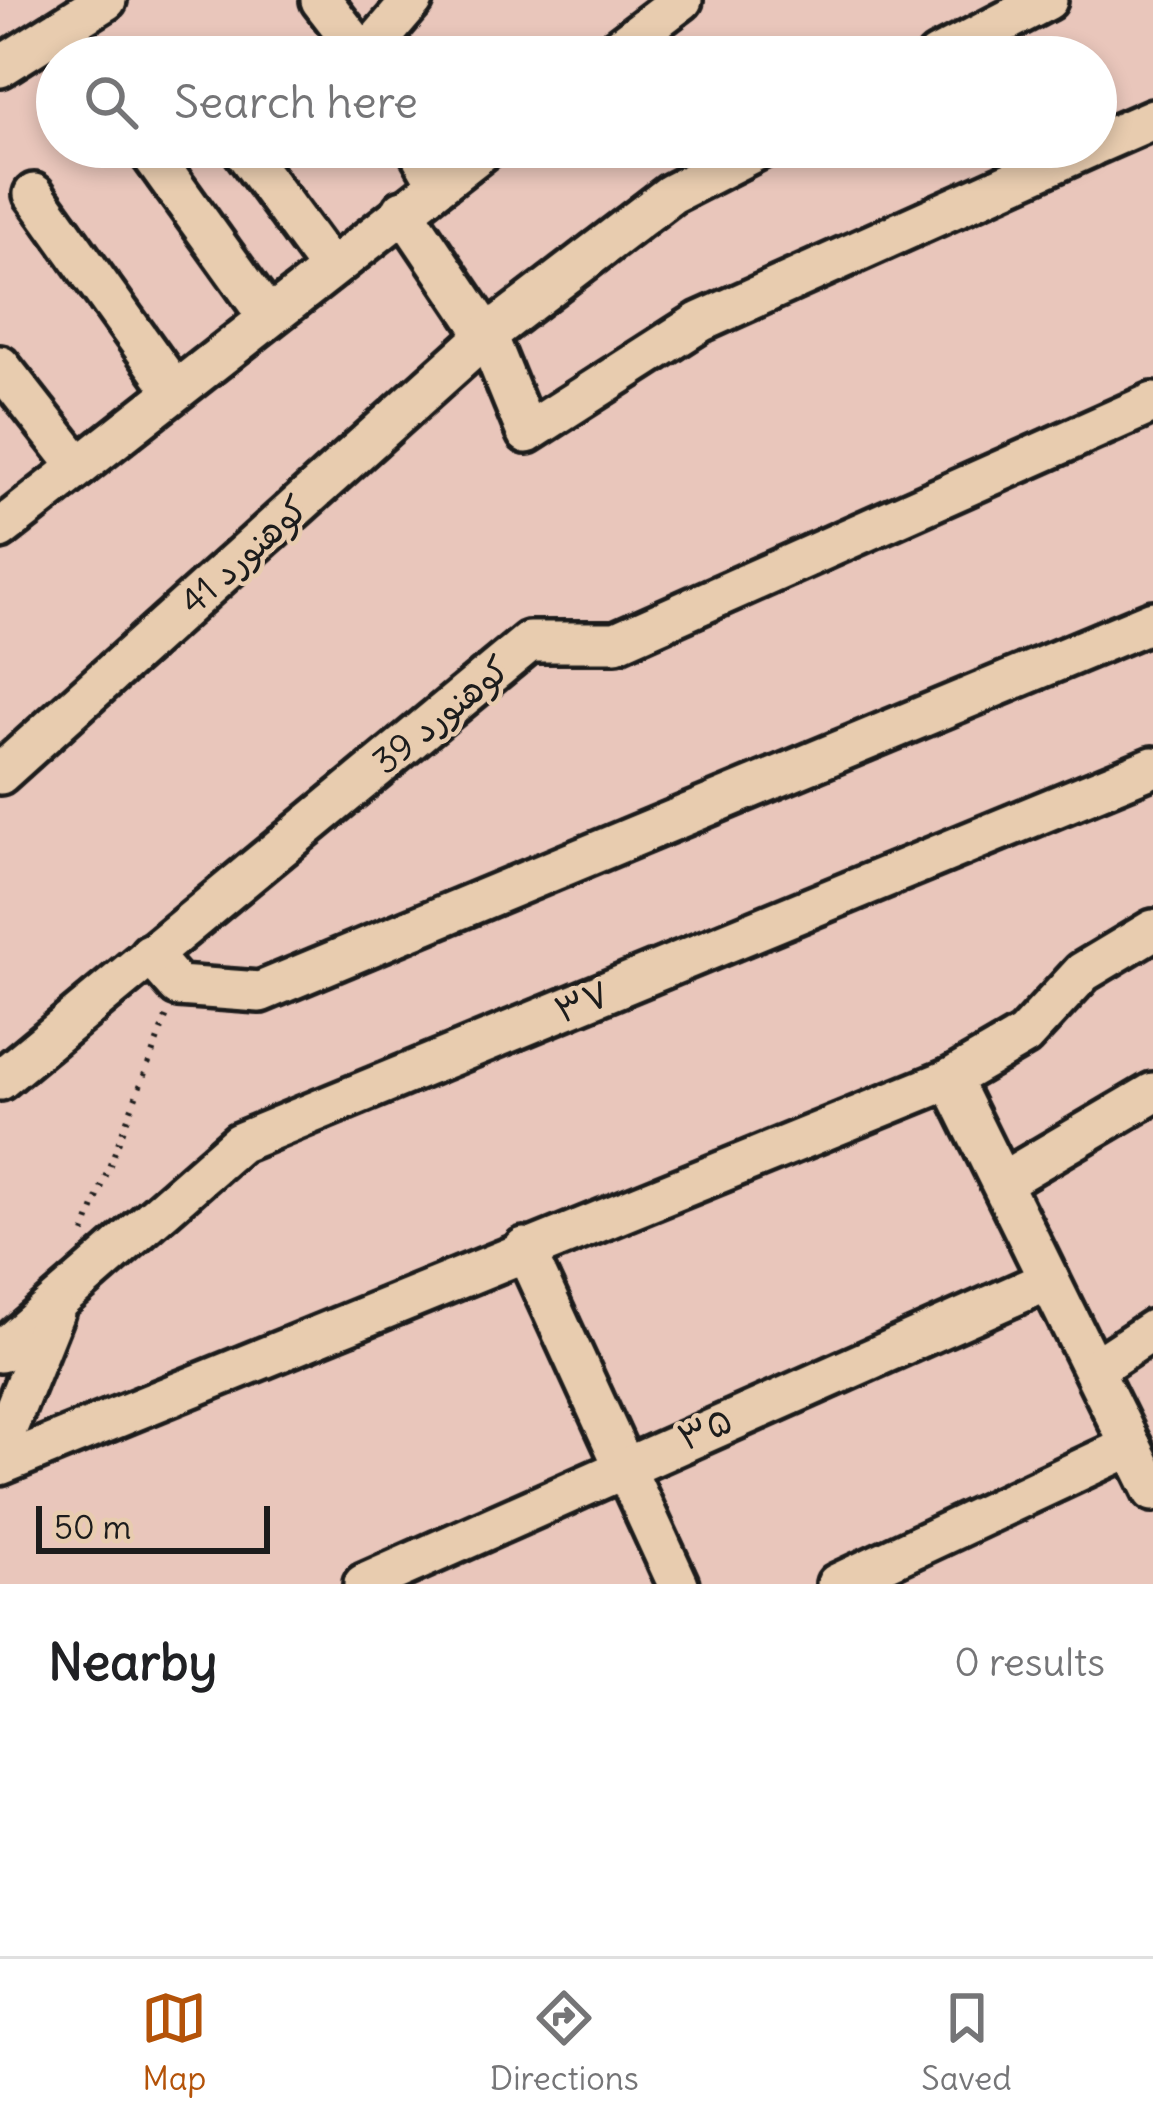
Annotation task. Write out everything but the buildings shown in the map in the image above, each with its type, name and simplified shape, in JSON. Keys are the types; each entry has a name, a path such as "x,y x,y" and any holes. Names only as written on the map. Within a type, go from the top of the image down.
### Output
{"street":[{"path":"49,36 106,0"},
{"path":"321,0 349,36"},
{"path":"383,36 413,0"},
{"path":"635,36 682,0"},
{"path":"978,36 1047,0"},
{"path":"0,67 36,44"},
{"path":"1117,135 1153,118"},
{"path":"161,168 268,317"},
{"path":"256,168 330,268"},
{"path":"429,168 438,184"},
{"path":"0,530 459,168"},
{"name":"کوهنورد 41","path":"0,774 487,335 671,194 722,168"},
{"path":"404,210 487,335 527,434 700,322 1044,168"},
{"path":"34,194 176,391"},
{"path":"0,366 79,467"},
{"name":"کوهنورد 39","path":"0,1080 529,643 616,642 1153,403"},
{"path":"150,954 178,986 260,992 1153,622"},
{"name":"۳۷","path":"0,1352 56,1309 239,1143 1153,766"},
{"path":"0,1466 524,1248 950,1079 1024,1036 1083,972 1153,930"},
{"path":"950,1079 1153,1491"},
{"path":"1002,1182 1153,1093"},
{"path":"524,1248 678,1584"},
{"name":"۳۵","path":"364,1584 1049,1280"},
{"path":"0,1446 56,1309"},
{"path":"1094,1370 1153,1330"},
{"path":"836,1584 1131,1446"}],"path":[{"path":"80,1244 178,986"}]}
